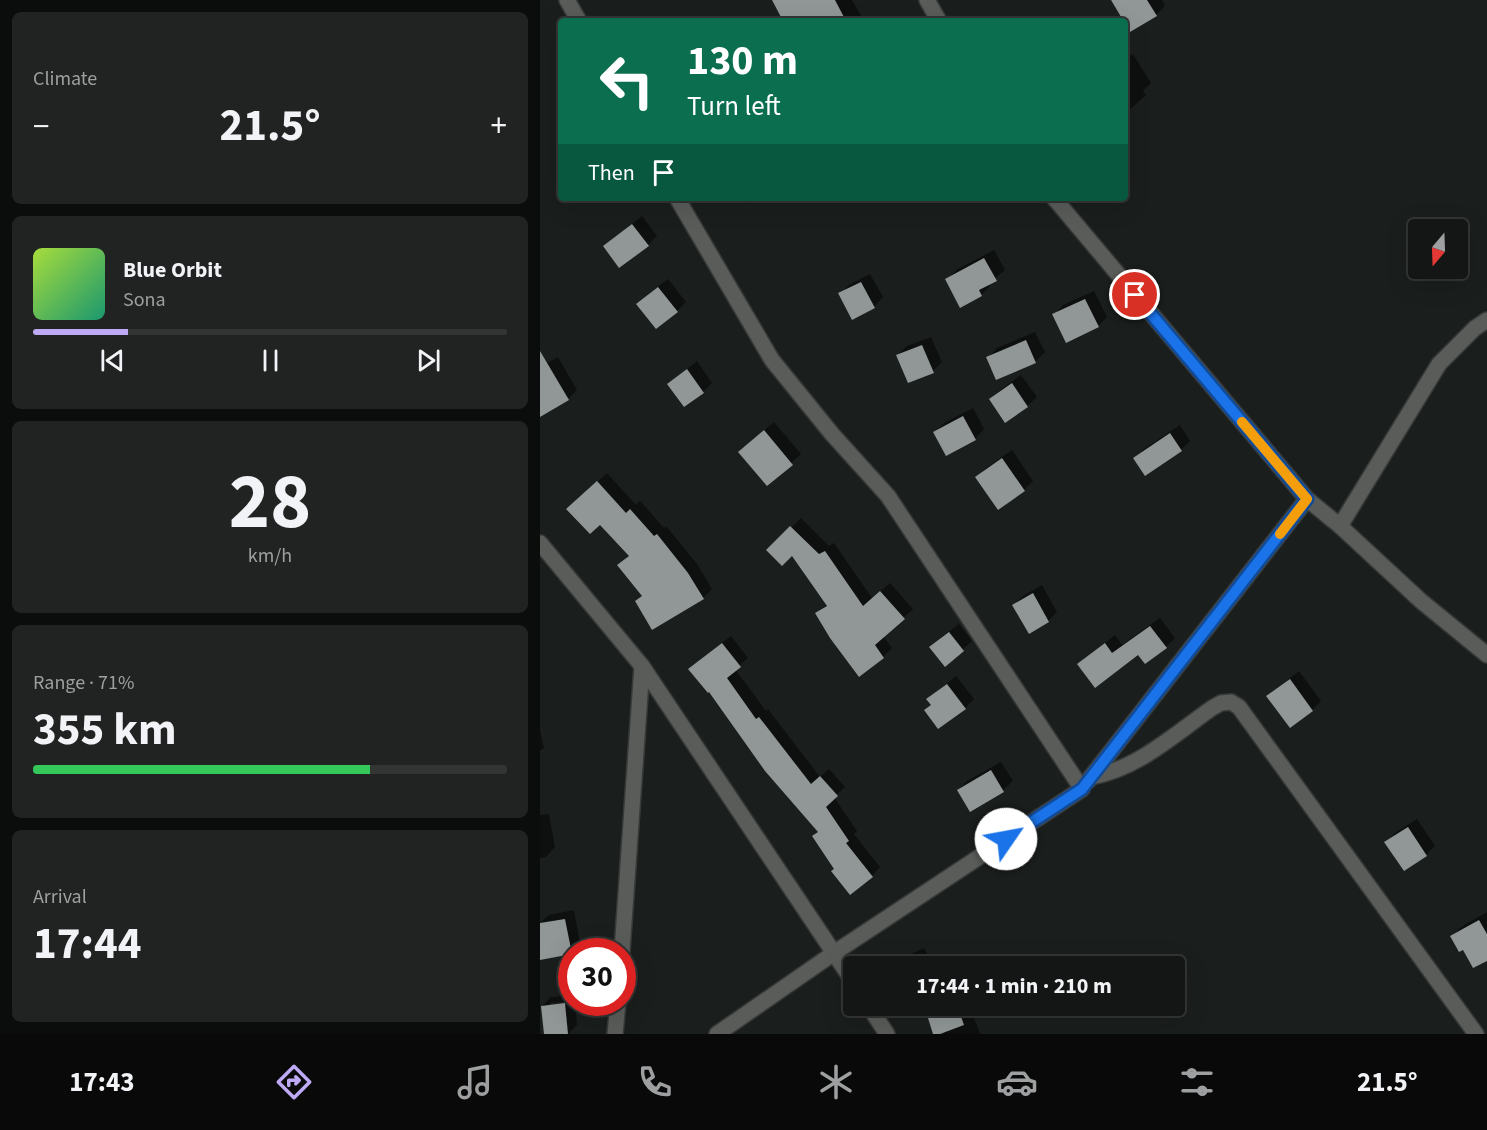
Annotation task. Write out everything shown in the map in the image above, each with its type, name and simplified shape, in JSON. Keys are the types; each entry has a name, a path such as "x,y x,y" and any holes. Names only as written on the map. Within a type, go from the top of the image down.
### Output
{"street":[{"path":"567,0 577,18"},
{"path":"927,0 937,18"},
{"path":"679,201 772,360 832,434 888,496 1086,783"},
{"path":"1057,201 1307,499 1340,526 1420,601 1487,655"},
{"path":"1340,526 1439,364 1475,328 1487,320"},
{"path":"1086,783 1307,499"},
{"path":"540,543 642,666 843,966"},
{"path":"623,938 642,666"},
{"path":"717,1034 1086,783 1132,765 1212,708 1221,703 1231,702 1239,707 1476,1034"},
{"path":"615,1034 617,1016"},
{"path":"875,1016 887,1034"}],"building":[{"path":"772,0 835,0 844,18 781,18"},
{"path":"1111,0 1147,0 1157,16 1130,32 1128,18 1122,18"},
{"path":"632,224 649,246 619,268 603,246"},
{"path":"984,258 997,281 979,290 982,296 960,308 945,279"},
{"path":"861,282 875,308 852,320 838,293"},
{"path":"658,287 678,312 656,329 636,304"},
{"path":"1085,299 1099,327 1066,343 1052,314"},
{"path":"1026,340 1036,363 996,380 986,357"},
{"path":"922,345 934,373 908,383 896,355"},
{"path":"540,351 569,400 540,417"},
{"path":"687,369 704,393 684,407 667,384"},
{"path":"1012,383 1028,407 1005,423 989,399"},
{"path":"963,416 976,440 946,456 933,432"},
{"path":"764,430 793,465 767,486 738,452"},
{"path":"1170,433 1182,451 1145,476 1133,458"},
{"path":"1002,458 1025,491 998,510 975,477"},
{"path":"597,481 626,513 630,509 654,536 657,534 688,573 704,599 652,630 635,601 642,596 617,565 629,556 600,525 590,534 566,509"},
{"path":"790,526 819,554 825,551 863,606 880,591 905,619 875,645 884,658 859,677 830,638 815,613 827,606 792,556 782,566 766,550"},
{"path":"1033,593 1049,622 1029,634 1012,605"},
{"path":"1150,626 1167,648 1145,664 1138,655 1095,688 1077,664 1105,643 1112,653"},
{"path":"949,632 964,651 945,667 929,647"},
{"path":"722,643 741,667 727,678 756,719 759,717 811,784 820,776 838,796 826,807 849,841 846,843 873,877 850,895 831,871 834,869 812,836 818,832 765,771 709,692 688,669"},
{"path":"1290,679 1313,711 1290,728 1266,696"},
{"path":"947,684 966,709 938,729 924,710 931,705 926,699"},
{"path":"991,770 1004,792 970,812 957,790"},
{"path":"1408,827 1427,856 1404,871 1384,842"},
{"path":"565,919 569,938 558,938 558,957 540,960 540,923"},
{"path":"1479,920 1487,934 1487,961 1473,968 1463,950 1459,952 1450,936"},
{"path":"558,1004 558,1016 566,1016 568,1034 544,1034 541,1006"},
{"path":"961,1016 964,1025 940,1034 933,1034 928,1018"}],"slow traffic":[{"path":"1242,422 1307,499 1280,534"}],"route":[{"path":"1006,839 1082,789 1307,499 1135,295"}]}
